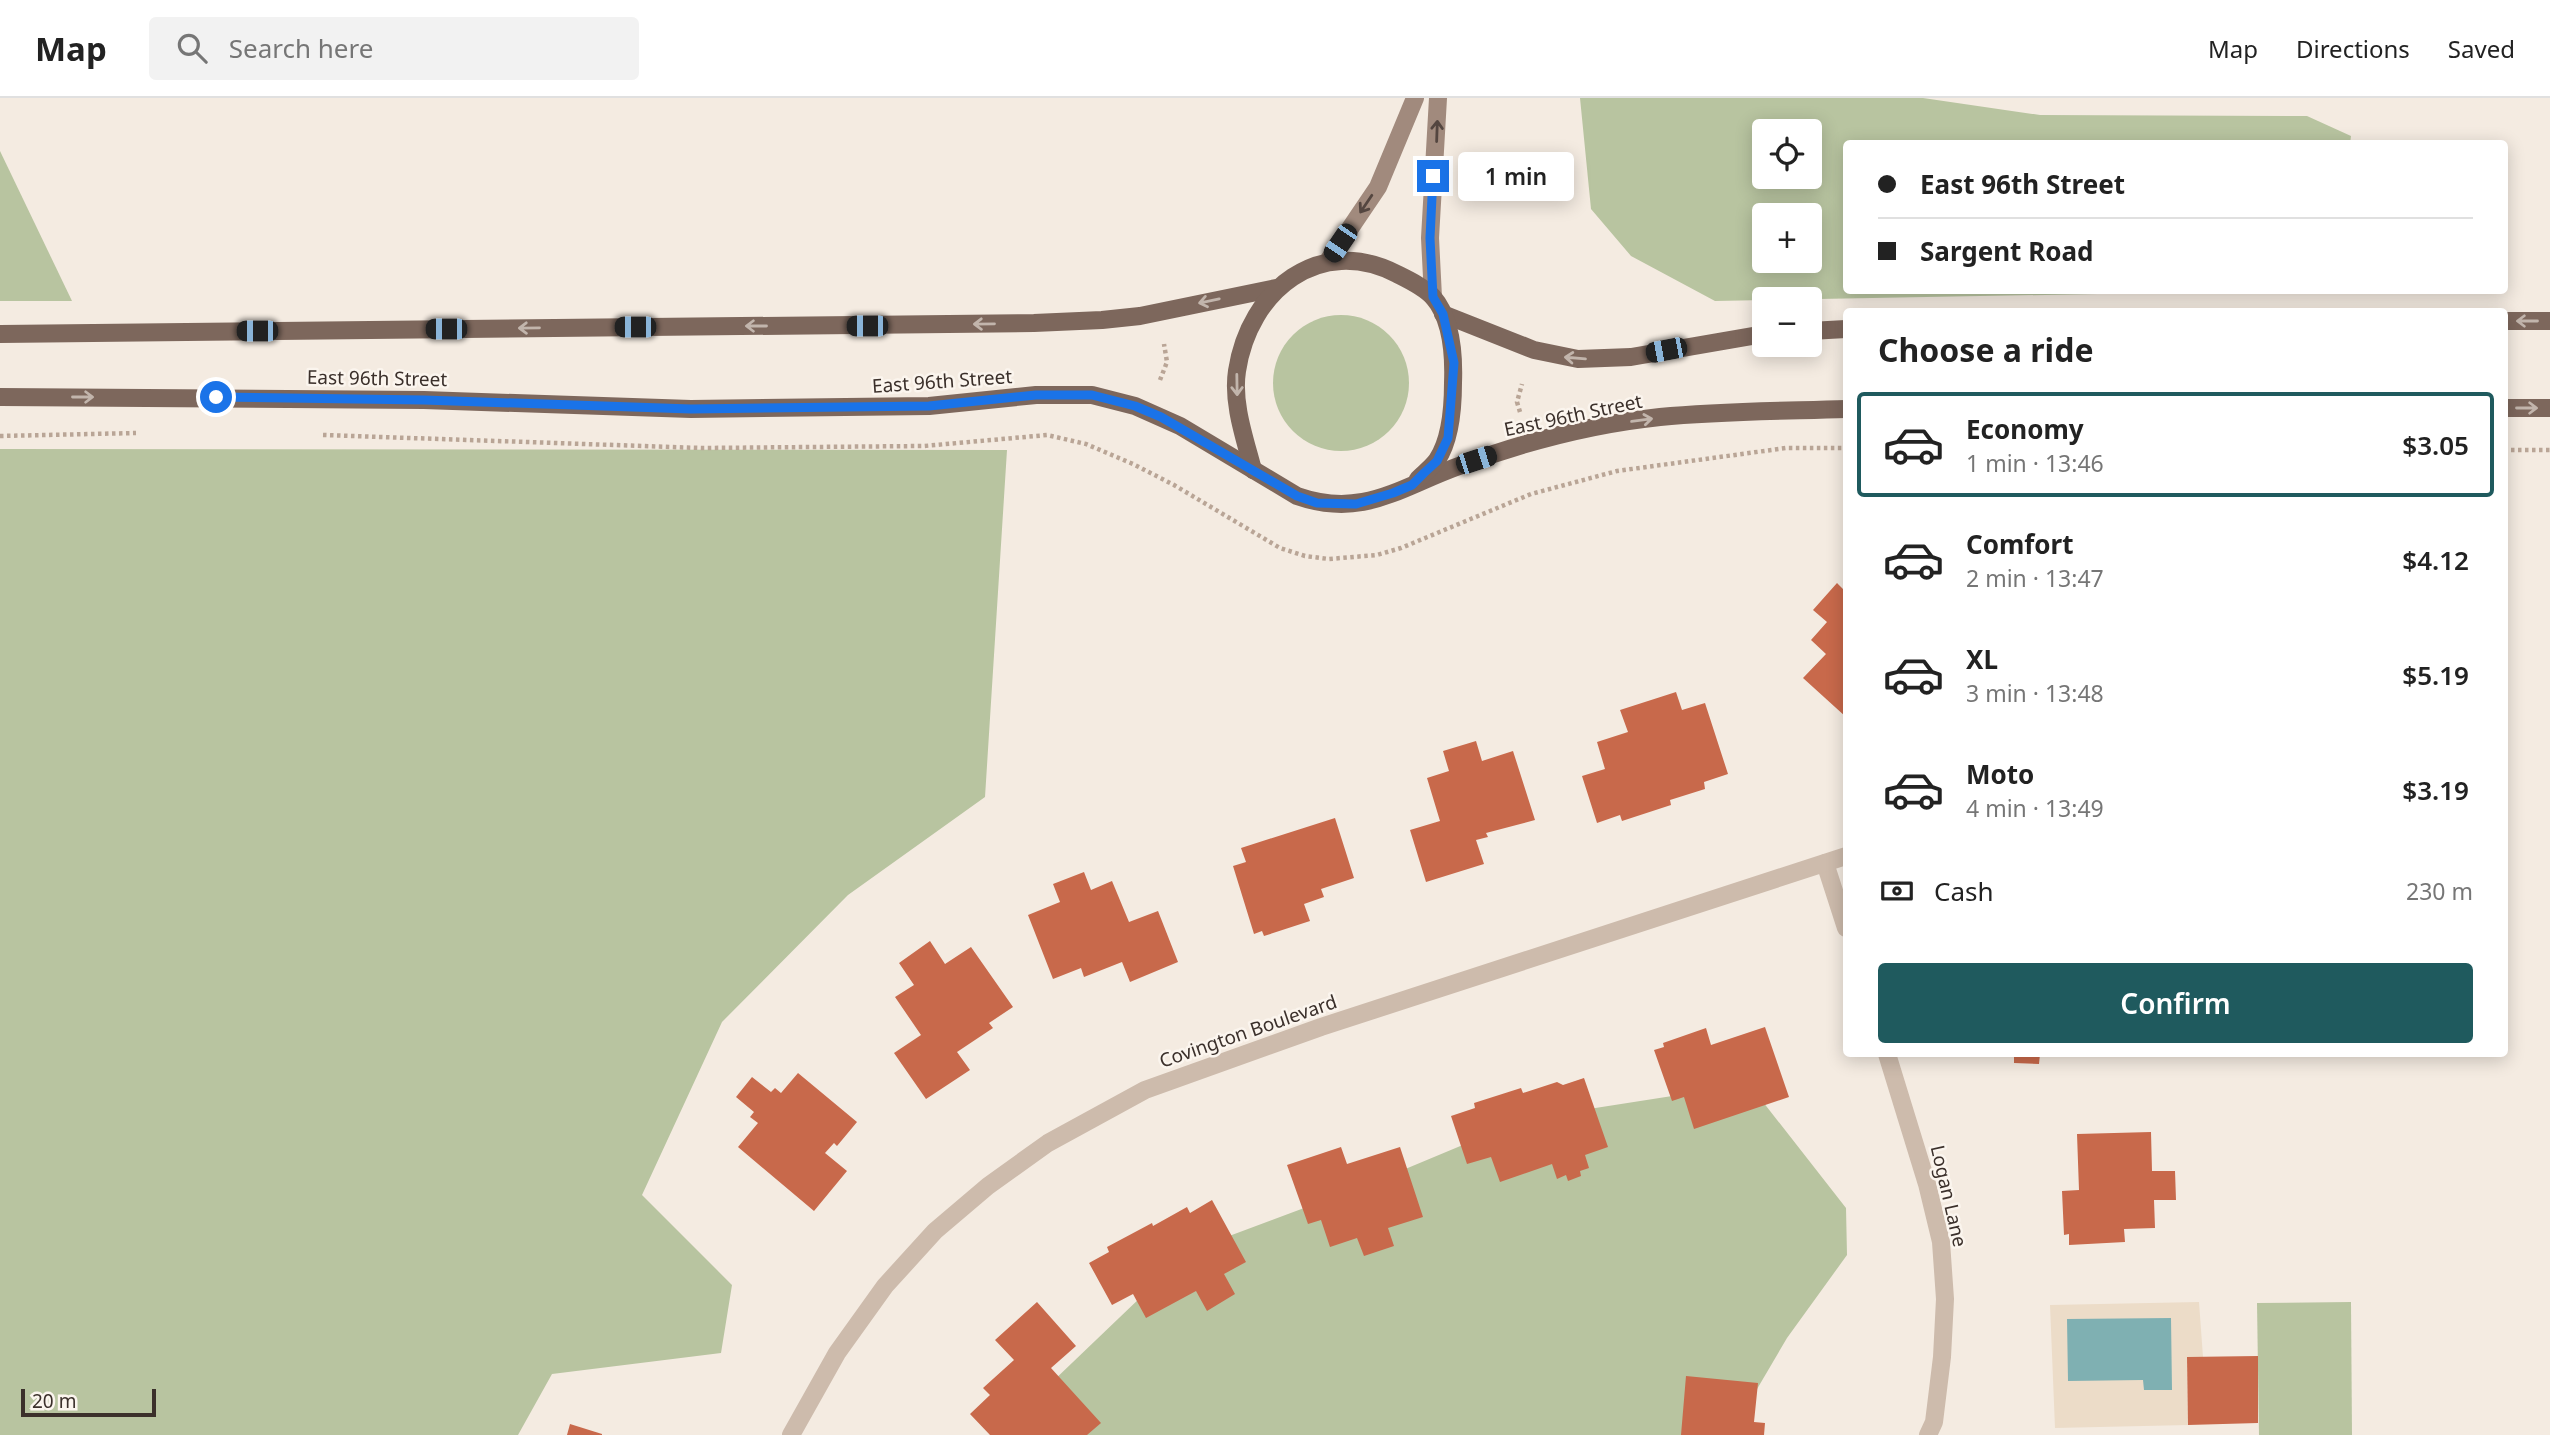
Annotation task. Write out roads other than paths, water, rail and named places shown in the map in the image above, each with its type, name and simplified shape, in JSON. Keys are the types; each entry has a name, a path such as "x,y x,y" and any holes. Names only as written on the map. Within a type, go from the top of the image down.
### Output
{"main road":[{"path":"7,333 892,326 1075,322 1140,316 1276,288 1307,268 1328,261 1360,261 1379,265 1414,283 1433,297 1443,314 1454,363 1448,438 1437,461 1412,485"},
{"path":"1253,470 1240,412 1237,372 1245,340 1276,288"},
{"path":"1443,314 1534,350 1578,359 1631,356 1752,336"},
{"path":"2508,321 2550,321"},
{"path":"1822,330 1843,329"},
{"name":"East 96th Street","path":"7,397 424,400 704,409 929,406 1036,395 1092,395 1135,406 1161,417 1285,490 1317,503 1356,504 1457,466 1541,439 1619,423 1705,414 1843,409"},
{"path":"2508,408 2550,408"}],"street":[{"path":"1328,261 1378,187 1415,98"},
{"path":"1433,297 1430,238 1438,98"},
{"name":"Covington Boulevard","path":"791,1435 837,1353 885,1286 934,1231 988,1185 1048,1143 1145,1090 1169,1081 1321,1027 1843,857"},
{"path":"1825,863 1843,919"},
{"name":"Logan Lane","path":"1888,1057 1927,1184 1941,1242 1945,1299 1942,1357 1934,1422 1928,1435"}],"water":[{"path":"2171,1318 2172,1390 2144,1390 2143,1380 2068,1381 2067,1319"}]}
